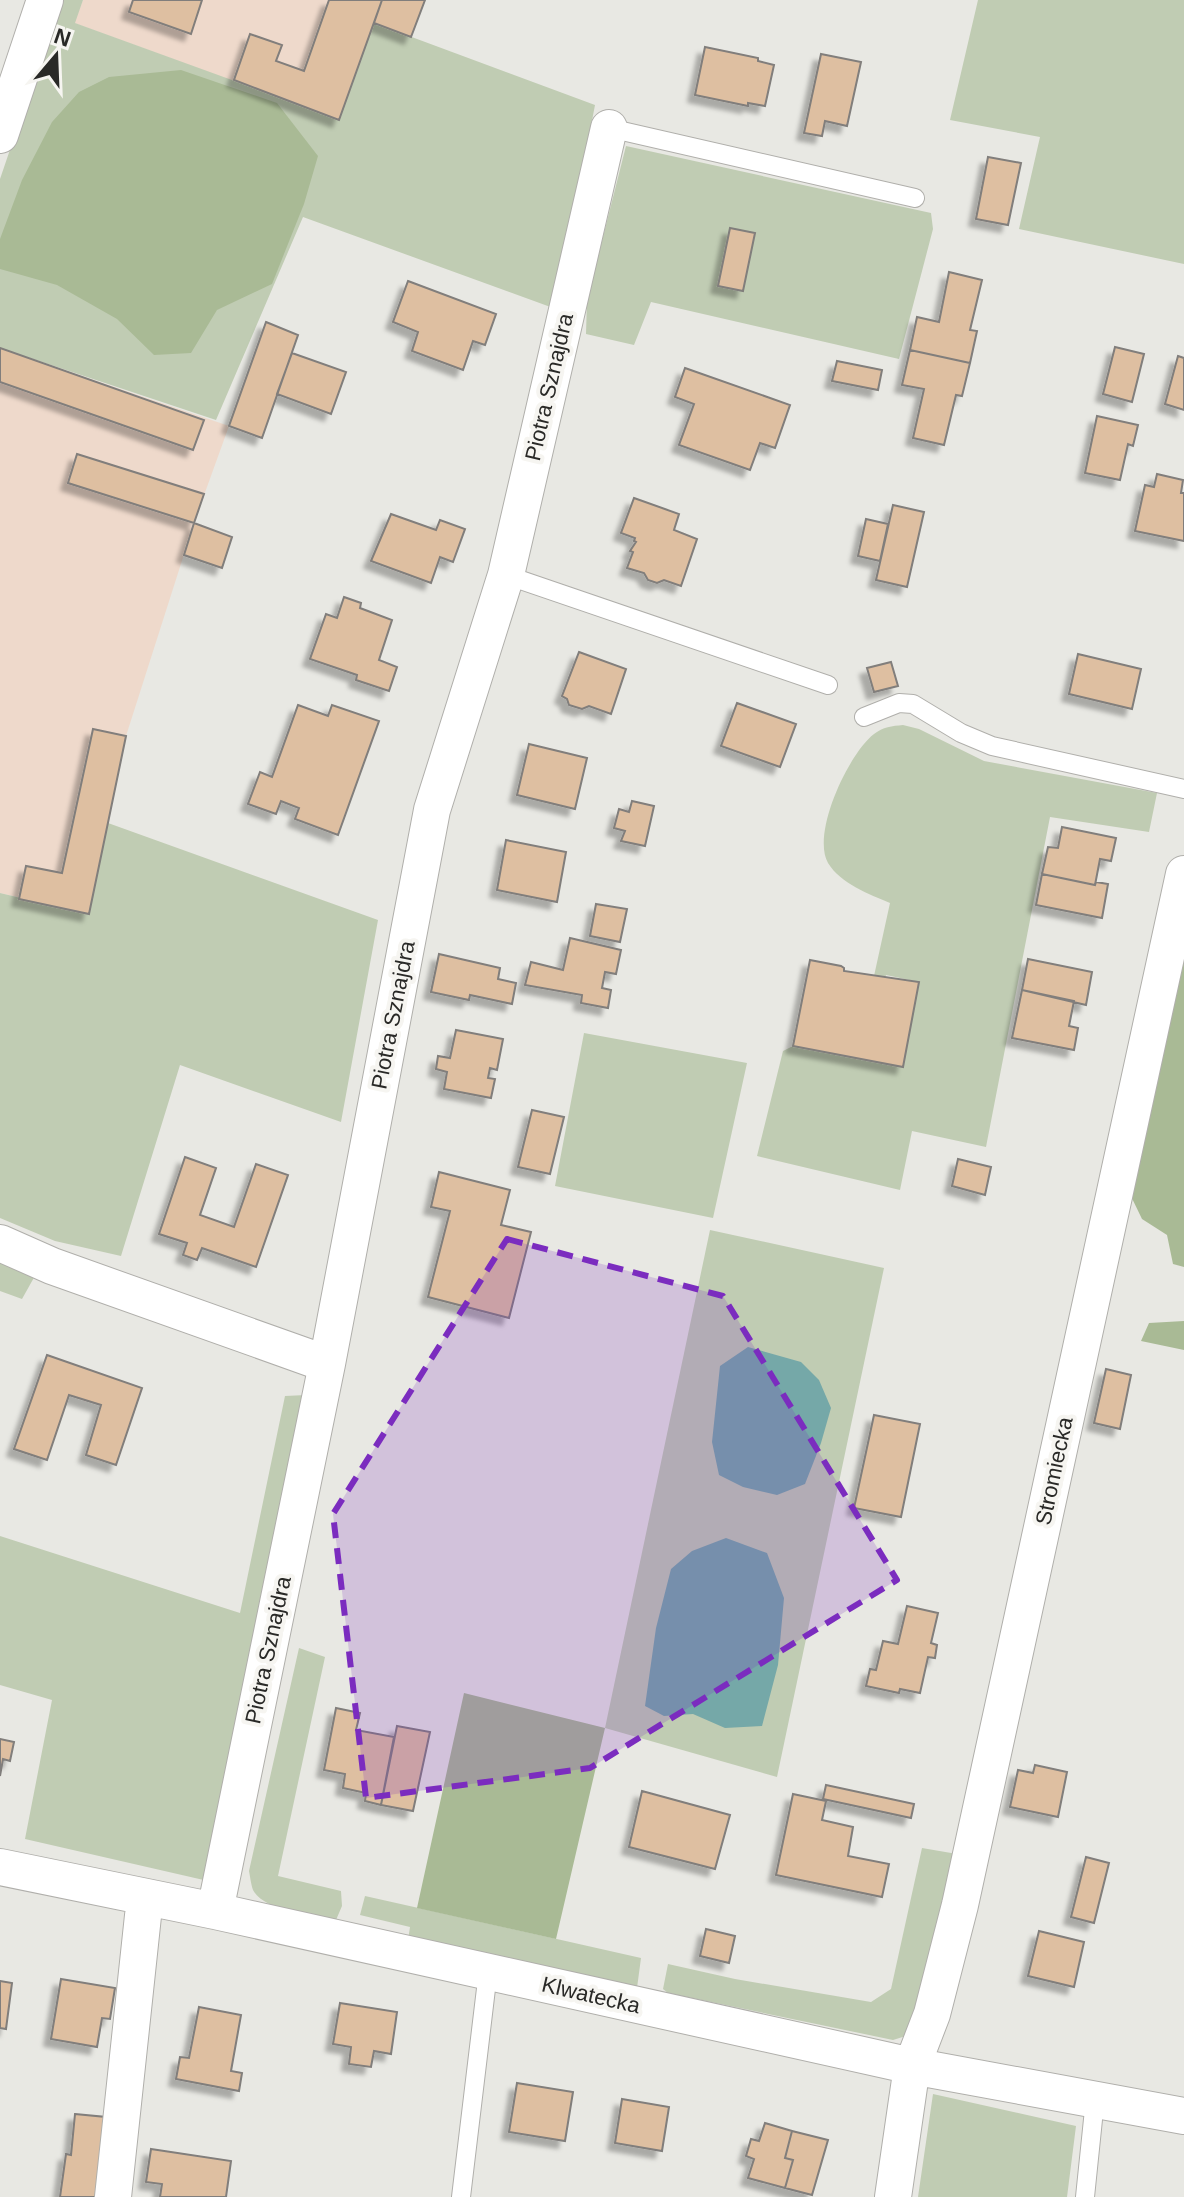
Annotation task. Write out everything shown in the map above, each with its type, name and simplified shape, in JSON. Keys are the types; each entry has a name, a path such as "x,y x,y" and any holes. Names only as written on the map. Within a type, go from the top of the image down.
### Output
{"street":[{"path":"0,135 45,0"},
{"name":"Piotra Sznajdra","path":"215,1911 327,1364 432,810 506,575 609,128"},
{"name":"Stromiecka","path":"893,2197 912,2066 932,2014 960,1905 1184,874"},
{"path":"0,1243 52,1266 327,1364"},
{"name":"Klwatecka","path":"0,1867 215,1911 912,2066 1184,2116"},
{"path":"113,2197 145,1897"}],"lane":[{"path":"609,128 915,198"},
{"path":"506,575 828,685"},
{"path":"864,717 899,703 913,704 961,733 992,746 1184,789"},
{"path":"461,2197 488,1972"},
{"path":"1085,2197 1095,2100"}],"highlighted area":[{"path":"507,1239 723,1296 897,1580 590,1768 366,1798 333,1514"}],"shaded area":[{"path":"83,0 382,0 339,120 74,23"},
{"path":"0,348 229,426 194,523 126,736 89,914 0,893"}],"green space":[{"path":"61,0 83,0 75,23 339,119 374,23 595,105 556,309 303,217 216,420 0,348 0,179"},
{"path":"978,0 1184,0 1184,264 1019,229 1040,137 950,120"},
{"path":"181,70 277,103 318,156 304,204 272,284 217,310 191,353 154,355 117,319 57,285 0,269 0,239 22,180 52,122 79,92 109,77"},
{"path":"626,146 931,213 933,229 899,359 651,302 634,345 586,334 587,300"},
{"path":"903,725 919,729 984,761 1157,793 1149,832 1050,817 986,1147 912,1131 900,1190 757,1156 783,1051 793,1046 903,1067 919,982 886,975 885,978 874,976 890,903 840,877 828,863 824,833 835,794 864,744 877,732"},
{"path":"108,823 378,920 341,1122 180,1065 121,1256 55,1241 0,1218 0,893 88,914"},
{"path":"1184,942 1184,1267 1173,1264 1167,1235 1142,1219 1127,1188"},
{"path":"584,1033 747,1063 713,1218 555,1186"},
{"path":"710,1230 884,1268 777,1777 605,1728"},
{"path":"0,1259 36,1274 22,1299 0,1291"},
{"path":"1184,1321 1184,1350 1141,1341 1149,1323"},
{"path":"306,1395 208,1881 25,1839 52,1700 0,1685 0,1536 240,1613 285,1396"},
{"path":"299,1648 325,1657 278,1876 341,1891 342,1906 336,1920 278,1908 268,1903 253,1890 249,1871"},
{"path":"464,1693 605,1728 556,1939 417,1908"},
{"path":"922,1848 957,1854 909,2035 893,2040 668,1993 663,1989 668,1964 735,1979 871,2002 891,1989"},
{"path":"365,1896 641,1958 637,1988 408,1940 410,1927 360,1915"},
{"path":"933,2094 1076,2126 1067,2197 918,2197"}],"water":[{"path":"748,1347 801,1362 819,1380 831,1408 805,1484 777,1495 743,1487 719,1475 712,1442 720,1366"},
{"path":"726,1538 767,1553 784,1598 778,1665 762,1726 725,1728 693,1714 664,1716 645,1706 656,1628 671,1569 692,1551"}],"building":[{"path":"133,0 202,0 191,34 129,12"},
{"path":"329,0 382,0 339,120 234,80 250,34 282,45 276,61 304,71"},
{"path":"382,0 425,0 411,37 374,23"},
{"path":"705,47 758,58 758,61 774,65 765,106 748,103 748,106 695,95"},
{"path":"821,54 861,62 847,126 825,121 822,136 804,133"},
{"path":"988,157 1021,163 1008,225 976,219"},
{"path":"730,228 755,233 743,291 718,286"},
{"path":"949,272 982,280 970,330 977,331 970,363 910,350 917,317 939,322"},
{"path":"408,281 496,314 485,345 473,341 463,370 412,351 418,332 393,322"},
{"path":"266,322 298,335 262,438 229,426"},
{"path":"1115,347 1144,354 1132,402 1103,394"},
{"path":"0,348 204,420 193,450 0,382"},
{"path":"910,350 970,363 962,396 956,395 944,445 913,438 924,389 902,385"},
{"path":"292,353 346,372 331,414 277,394"},
{"path":"1178,356 1184,358 1184,410 1165,404"},
{"path":"837,361 882,370 878,390 832,381"},
{"path":"685,368 790,405 775,448 760,443 750,470 679,445 694,404 675,397"},
{"path":"1097,416 1138,425 1133,446 1128,444 1120,480 1085,473"},
{"path":"77,454 204,494 194,523 68,483"},
{"path":"1157,474 1183,480 1184,541 1135,531 1145,485 1154,487"},
{"path":"634,498 679,514 674,530 697,539 681,586 664,580 657,583 648,580 644,573 627,568 633,552 630,551 636,542 635,538 621,533"},
{"path":"893,505 924,512 907,587 876,580"},
{"path":"391,514 436,530 440,520 465,529 453,562 440,557 431,583 371,561"},
{"path":"866,519 888,524 880,561 858,556"},
{"path":"194,523 232,537 222,568 184,555"},
{"path":"344,597 361,603 360,608 392,620 379,660 397,667 389,691 356,680 357,675 310,659 326,614 337,618"},
{"path":"579,652 626,669 611,714 589,706 582,709 569,705 562,696"},
{"path":"1078,654 1141,669 1132,709 1069,694"},
{"path":"891,662 898,686 874,692 867,668"},
{"path":"737,703 796,724 780,767 721,746"},
{"path":"298,705 328,716 332,705 379,721 338,835 295,819 299,808 281,801 276,814 248,804 260,772 272,777"},
{"path":"93,729 126,736 89,914 19,899 26,866 62,873"},
{"path":"529,744 587,758 575,809 517,795"},
{"path":"632,801 654,806 645,846 621,841 625,831 614,828 619,809 629,812"},
{"path":"1062,827 1116,838 1111,861 1100,859 1095,885 1042,874 1048,847 1058,848"},
{"path":"506,840 566,852 557,902 497,890"},
{"path":"1042,874 1095,885 1096,882 1108,884 1102,918 1036,905"},
{"path":"596,904 627,909 620,942 590,936"},
{"path":"570,938 621,950 616,974 605,972 602,988 611,990 608,1008 581,1003 582,995 525,985 531,962 563,970"},
{"path":"439,954 500,968 498,979 516,983 512,1004 470,995 469,1000 431,992"},
{"path":"1028,959 1092,972 1086,1005 1022,990"},
{"path":"810,960 841,966 844,971 919,982 903,1067 793,1046"},
{"path":"1022,990 1074,1001 1069,1026 1078,1028 1074,1050 1012,1038"},
{"path":"456,1030 503,1039 497,1070 490,1068 488,1078 495,1079 491,1098 444,1089 447,1072 436,1069 438,1056 450,1058"},
{"path":"532,1110 564,1117 550,1174 518,1167"},
{"path":"185,1157 216,1168 200,1215 234,1227 256,1164 288,1175 256,1267 202,1248 197,1260 183,1255 187,1243 159,1234"},
{"path":"958,1159 991,1167 985,1195 952,1186"},
{"path":"439,1172 510,1190 501,1225 531,1232 509,1318 428,1297 450,1211 431,1207"},
{"path":"47,1355 142,1388 116,1465 86,1455 101,1405 69,1395 47,1460 14,1449"},
{"path":"1106,1369 1131,1375 1120,1429 1094,1423"},
{"path":"874,1415 920,1424 901,1517 854,1508"},
{"path":"907,1606 938,1613 931,1643 937,1645 935,1658 928,1657 920,1693 900,1689 899,1693 866,1686 870,1669 876,1670 883,1641 898,1644"},
{"path":"336,1708 360,1713 356,1730 394,1737 381,1805 365,1801 366,1793 343,1788 345,1774 324,1770"},
{"path":"397,1726 430,1732 413,1811 381,1805"},
{"path":"0,1739 14,1742 10,1761 3,1759 0,1776"},
{"path":"1035,1765 1067,1772 1058,1817 1010,1807 1018,1770 1033,1773"},
{"path":"826,1785 914,1804 911,1818 823,1799"},
{"path":"642,1791 730,1815 715,1869 629,1847"},
{"path":"793,1794 826,1801 822,1820 853,1827 848,1856 889,1864 882,1897 776,1875"},
{"path":"1086,1857 1109,1863 1094,1923 1071,1917"},
{"path":"706,1929 735,1936 729,1963 700,1956"},
{"path":"1039,1931 1084,1942 1074,1987 1028,1976"},
{"path":"61,1979 115,1988 110,2019 102,2018 97,2047 51,2039"},
{"path":"0,1981 12,1983 6,2029 0,2028"},
{"path":"340,2003 397,2012 391,2054 374,2051 371,2067 349,2064 351,2047 333,2044"},
{"path":"199,2007 241,2015 231,2071 242,2073 239,2091 176,2079 180,2057 189,2058"},
{"path":"517,2083 573,2092 565,2141 509,2132"},
{"path":"622,2099 669,2107 662,2151 615,2143"},
{"path":"75,2114 106,2117 97,2197 60,2197 66,2154 71,2155"},
{"path":"765,2123 792,2131 785,2158 793,2160 785,2188 748,2178 754,2159 746,2156 751,2139 759,2141"},
{"path":"792,2131 828,2140 812,2195 785,2188 793,2160 785,2158"},
{"path":"151,2149 231,2161 226,2197 160,2197 162,2184 146,2182"}]}
